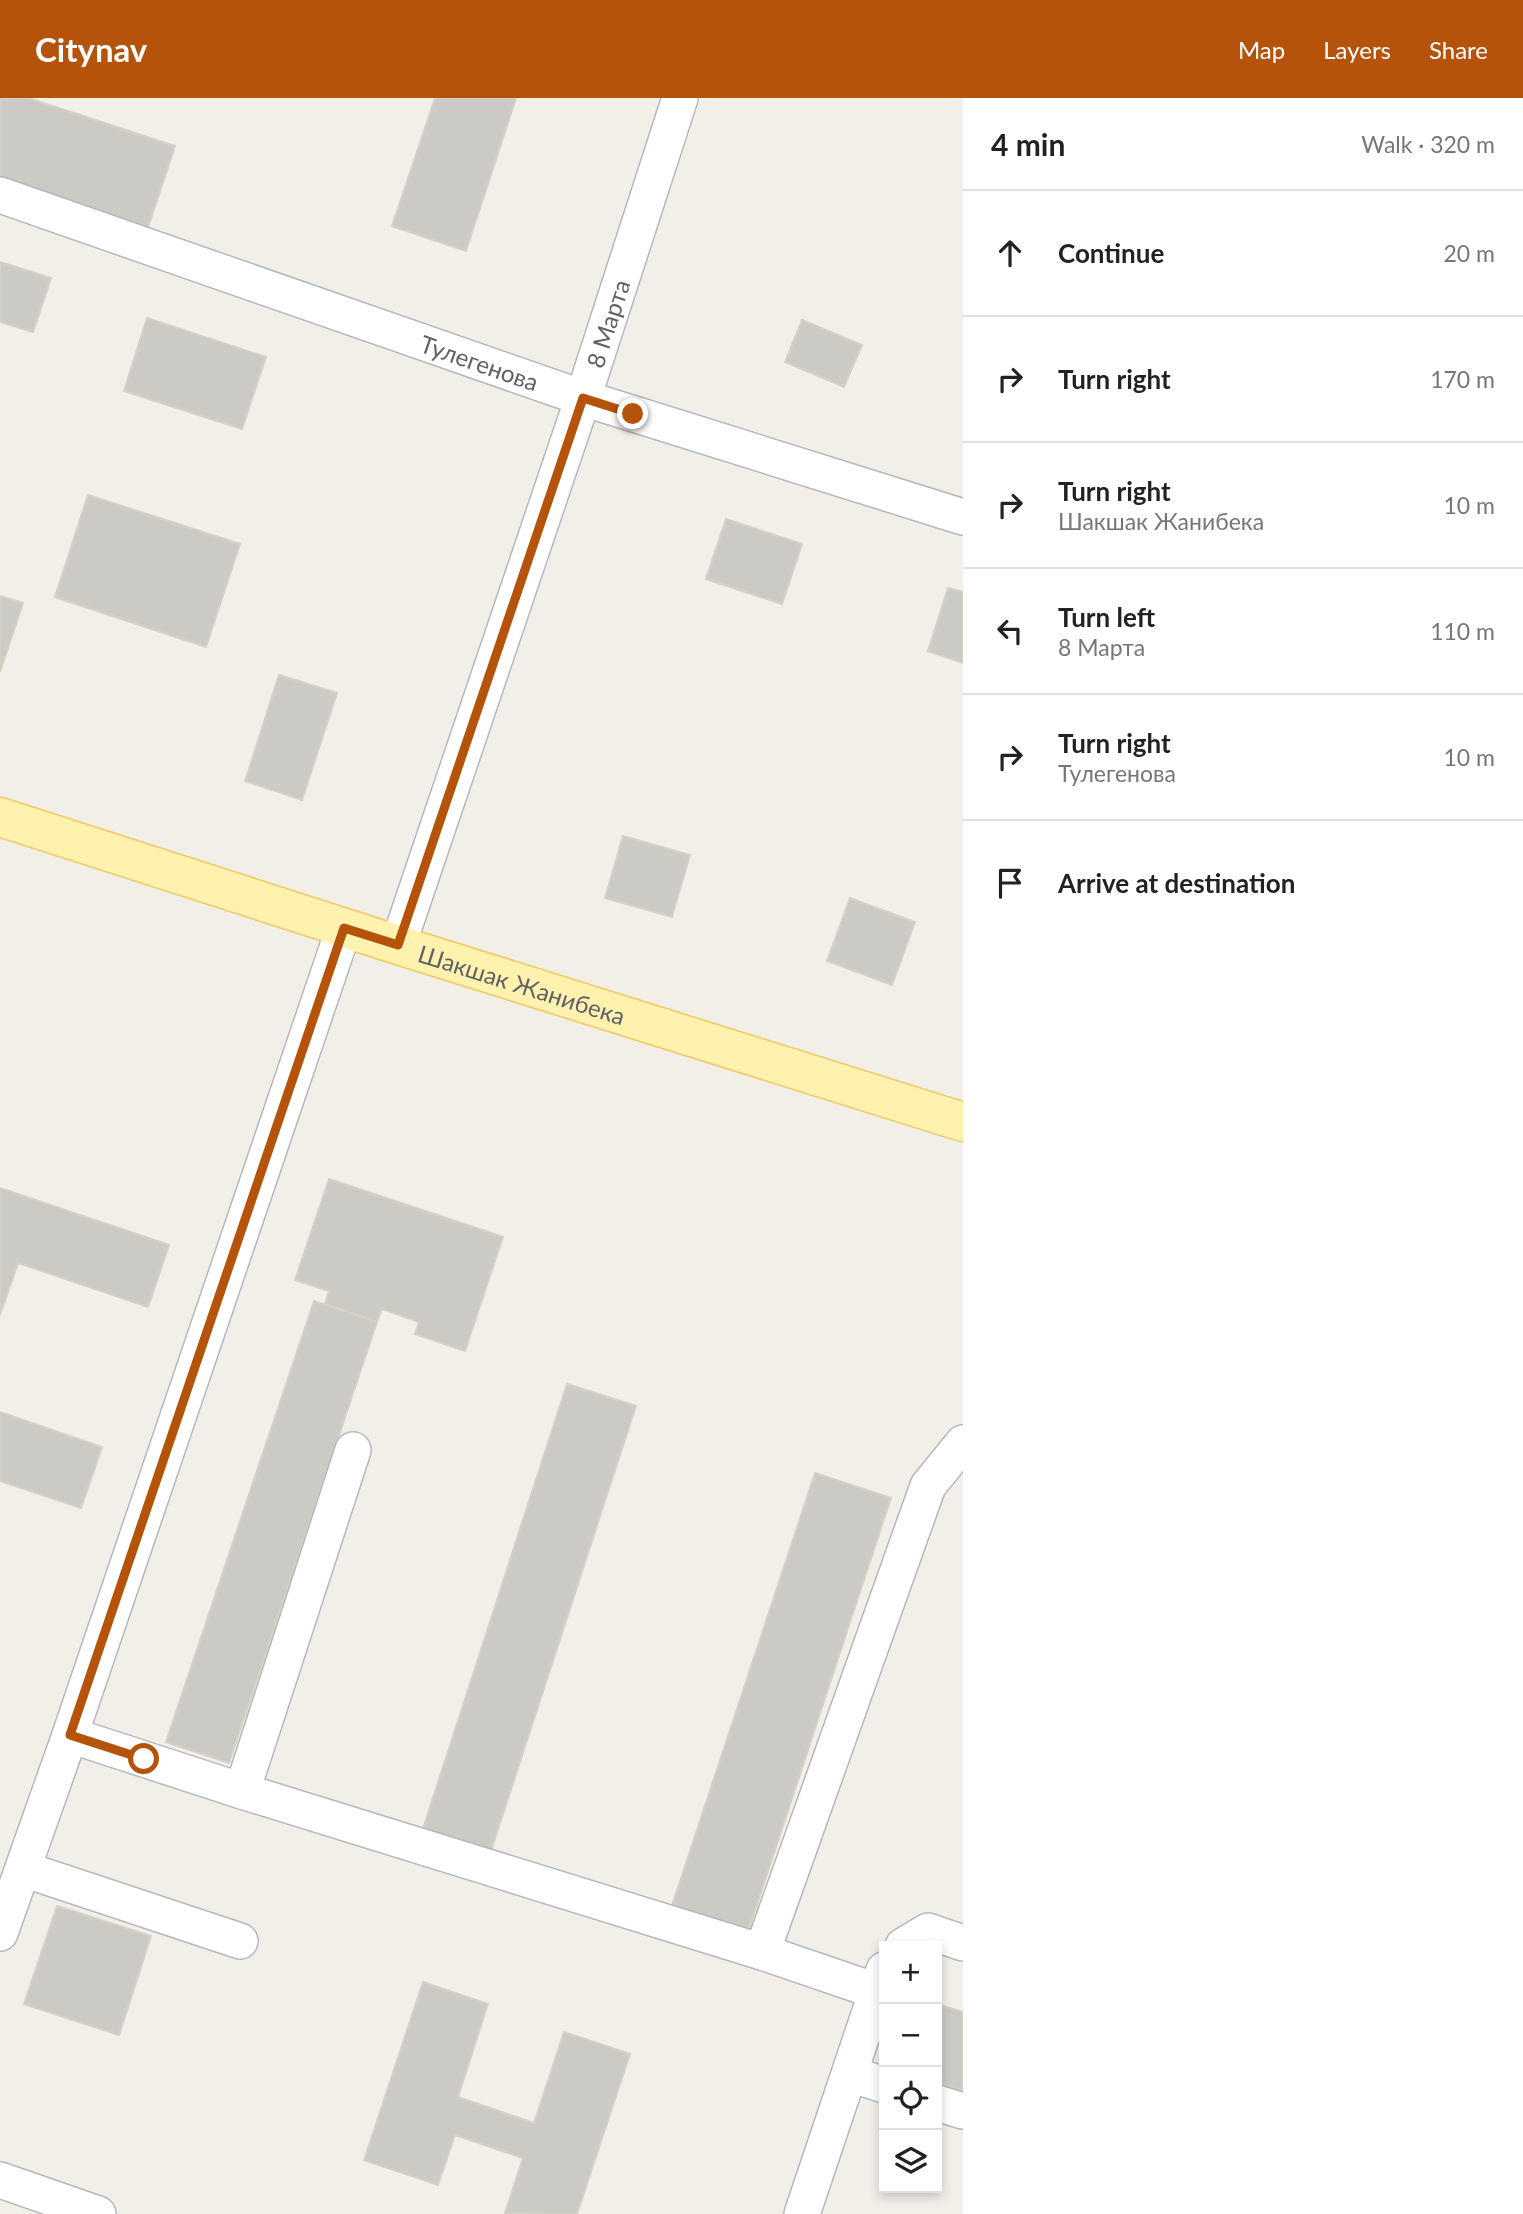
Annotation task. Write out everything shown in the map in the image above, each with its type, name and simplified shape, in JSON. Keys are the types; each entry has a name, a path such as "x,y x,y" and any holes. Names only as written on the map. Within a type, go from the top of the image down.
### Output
{"main road":[{"name":"Шакшак Жанибека","path":"0,817 963,1122"}],"street":[{"name":"8 Марта","path":"398,945 583,398 680,98"},
{"name":"Тулегенова","path":"0,195 583,398 963,517"},
{"path":"0,1933 70,1735 344,928"},
{"path":"762,1952 928,1486 963,1443"},
{"path":"242,1791 353,1450"},
{"path":"70,1735 762,1952 879,1981"},
{"path":"23,1869 240,1941"},
{"path":"911,1941 928,1931 963,1943"},
{"path":"802,2214 879,1984"},
{"path":"849,2074 879,2083"},
{"path":"942,2105 963,2111"},
{"path":"0,2180 99,2214"}],"building":[{"path":"0,98 28,98 175,146 148,227 0,179"},
{"path":"435,98 516,98 466,251 392,226"},
{"path":"0,262 51,278 33,332 0,322"},
{"path":"147,318 266,357 242,429 124,391"},
{"path":"802,320 862,345 844,387 785,362"},
{"path":"88,495 240,544 206,647 55,597"},
{"path":"726,519 802,544 782,604 706,579"},
{"path":"948,588 963,592 963,663 928,651"},
{"path":"0,596 23,603 0,672"},
{"path":"279,675 337,693 302,800 245,781"},
{"path":"623,836 690,855 672,917 605,898"},
{"path":"850,898 915,922 892,985 827,961"},
{"path":"329,1179 503,1237 465,1351 415,1334 419,1322 382,1309 377,1322 325,1304 329,1291 295,1280"},
{"path":"0,1188 169,1245 148,1307 18,1263 0,1315"},
{"path":"314,1301 377,1322 229,1763 166,1742"},
{"path":"567,1384 636,1406 490,1854 422,1832"},
{"path":"0,1412 102,1447 81,1508 0,1481"},
{"path":"815,1473 891,1498 744,1944 668,1918"},
{"path":"57,1906 151,1936 119,2035 24,2004"},
{"path":"423,1982 488,2004 458,2097 534,2123 564,2032 630,2054 577,2214 505,2213 523,2158 455,2135 438,2185 364,2160"},
{"path":"942,2006 963,2012 963,2091 942,2084"}],"route":[{"path":"144,1759 70,1735 344,928 398,945 583,398 633,414"}]}
